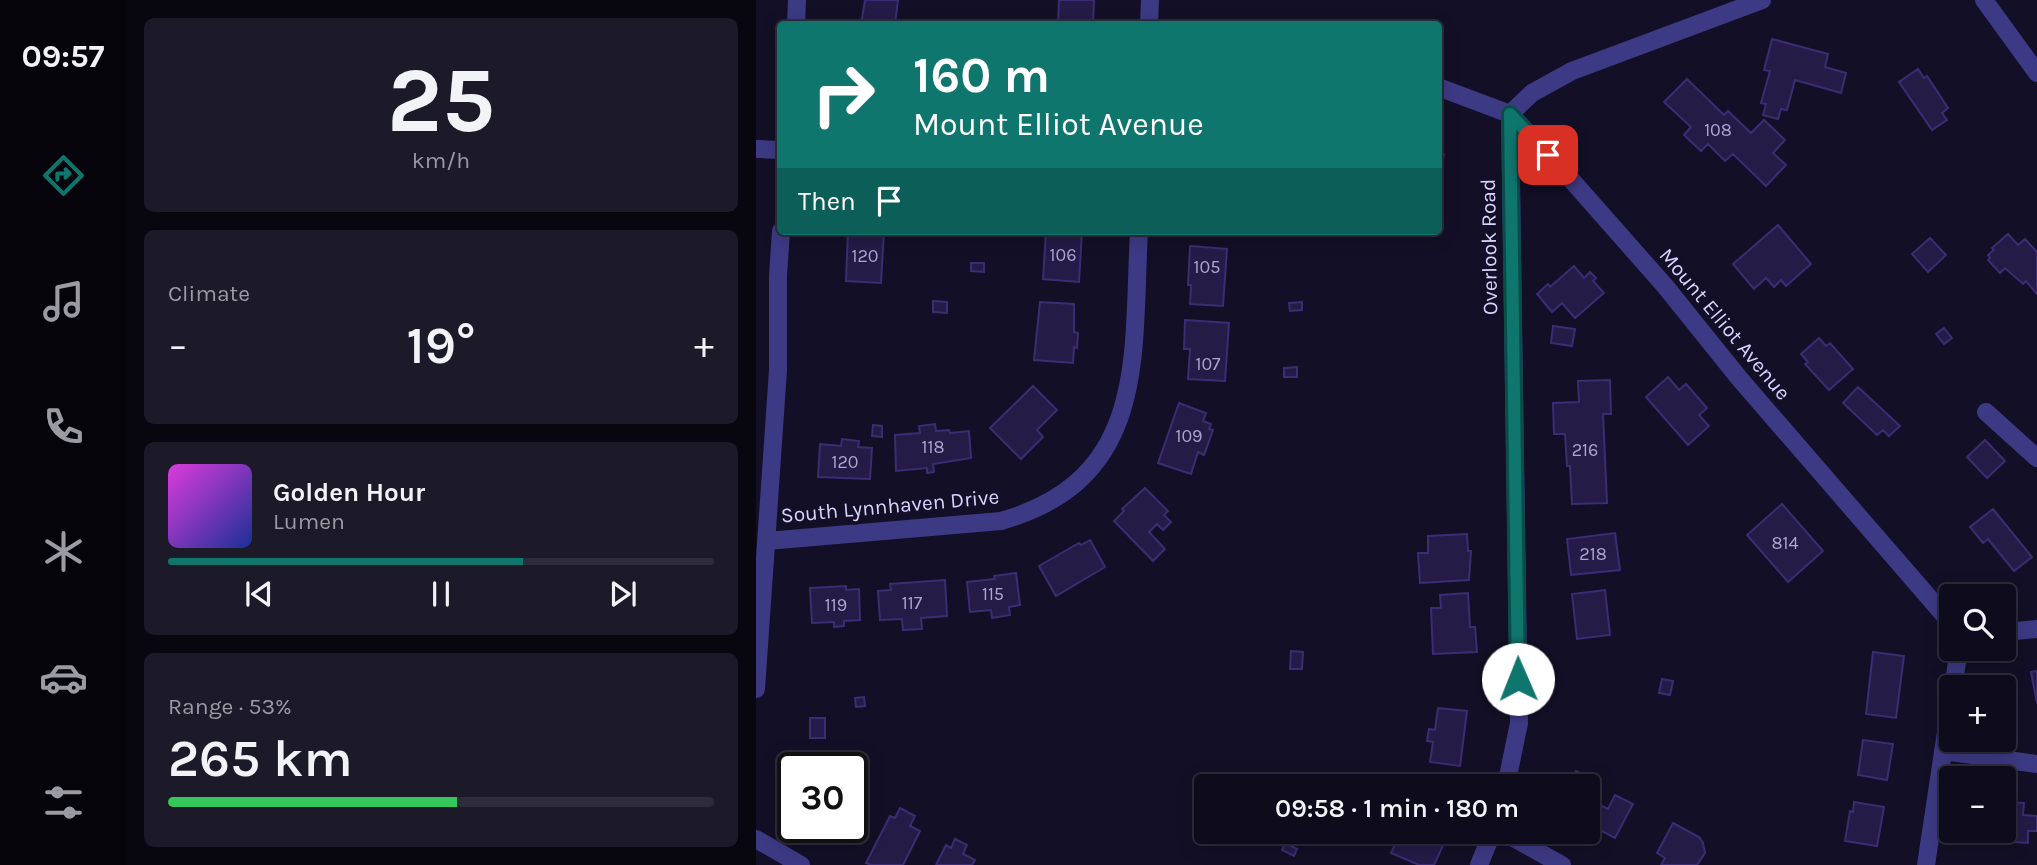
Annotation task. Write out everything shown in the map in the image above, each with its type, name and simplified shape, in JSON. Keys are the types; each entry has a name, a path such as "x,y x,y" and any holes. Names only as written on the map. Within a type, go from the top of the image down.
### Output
{"street":[{"path":"796,21 797,0"},
{"path":"1149,21 1150,0"},
{"path":"1510,114 1532,93 1572,71 1762,0"},
{"path":"1984,0 2037,73"},
{"name":"Mount Elliot Avenue","path":"1442,88 1510,114 1665,286 1748,388 1939,609"},
{"name":"Overlook Road","path":"1508,774 1519,723 1510,114"},
{"path":"756,149 777,150"},
{"path":"756,689 778,370 781,235"},
{"name":"South Lynnhaven Drive","path":"767,541 1001,521 1045,504 1082,479 1112,436 1126,396 1132,367 1139,235"},
{"path":"1986,412 2037,458"},
{"path":"2016,631 2037,629"},
{"path":"1926,865 1943,752"},
{"path":"1950,752 2037,764"},
{"path":"756,839 801,865"},
{"path":"1479,865 1488,844"},
{"path":"1524,844 1562,865"}],"building":[{"path":"865,0 898,0 895,21 862,21"},
{"path":"1059,0 1094,0 1093,21 1058,21"},
{"path":"1772,39 1828,54 1825,67 1846,73 1841,93 1795,80 1787,110 1781,109 1778,119 1763,115 1766,104 1761,103 1770,71 1764,70"},
{"path":"1918,69 1924,78 1927,76 1948,108 1942,113 1947,120 1932,130 1899,82"},
{"path":"1687,79 1724,115 1728,111 1751,133 1764,120 1785,140 1773,153 1786,165 1766,186 1733,154 1725,161 1708,144 1701,151 1684,135 1691,127 1664,102"},
{"path":"1778,225 1811,264 1786,286 1781,280 1774,287 1766,278 1754,289 1733,264"},
{"path":"2008,234 2018,245 2025,239 2037,252 2037,294 2026,281 2023,284 2005,268 2000,273 1988,260 1988,255 1994,250 1992,248"},
{"path":"848,235 884,235 881,283 846,281"},
{"path":"1046,235 1082,235 1079,282 1043,279"},
{"path":"1930,238 1946,255 1928,272 1912,254"},
{"path":"1190,246 1227,249 1223,306 1190,304"},
{"path":"971,263 984,263 984,272 971,271"},
{"path":"1574,266 1584,278 1590,272 1596,278 1593,281 1604,293 1575,318 1562,303 1552,312 1537,294 1548,284 1550,287"},
{"path":"933,301 947,302 947,313 933,312"},
{"path":"1040,302 1074,304 1074,332 1078,333 1073,363 1034,360"},
{"path":"1302,302 1302,310 1290,311 1289,303"},
{"path":"1185,320 1229,323 1225,381 1188,379 1190,349 1184,349"},
{"path":"1553,326 1575,329 1572,346 1551,343"},
{"path":"1944,328 1952,338 1944,344 1936,334"},
{"path":"1819,338 1826,346 1830,343 1853,369 1829,390 1805,364 1808,362 1801,354"},
{"path":"1297,367 1297,377 1284,377 1284,368"},
{"path":"1668,377 1679,390 1686,384 1707,408 1699,415 1709,426 1688,445 1646,397"},
{"path":"1610,380 1611,414 1603,414 1607,503 1572,504 1565,434 1554,434 1553,403 1579,402 1578,381"},
{"path":"1033,386 1057,410 1037,430 1043,437 1021,459 990,428"},
{"path":"1858,387 1900,426 1889,436 1883,430 1877,435 1843,403"},
{"path":"1179,403 1206,413 1203,421 1211,424 1209,429 1213,430 1204,455 1198,452 1191,474 1158,463"},
{"path":"935,424 936,431 969,431 971,458 933,464 934,472 927,473 927,468 896,471 895,435 920,433 919,426"},
{"path":"873,425 882,426 882,437 872,436"},
{"path":"842,439 859,441 858,447 872,448 870,479 818,477 820,444 841,446"},
{"path":"1985,440 2005,461 1987,478 1967,457"},
{"path":"1145,488 1168,511 1164,515 1171,522 1163,530 1157,524 1149,532 1165,549 1153,561 1114,521 1124,511 1122,509"},
{"path":"1782,504 1823,551 1788,582 1747,535"},
{"path":"1993,509 2032,557 2014,571 1988,539 1983,543 1970,527"},
{"path":"1615,533 1620,570 1571,575 1567,539"},
{"path":"1467,534 1468,551 1471,551 1469,580 1420,583 1418,553 1428,553 1428,536"},
{"path":"1090,540 1105,567 1056,596 1039,566 1079,543 1081,545"},
{"path":"1016,573 1020,605 1009,607 1010,615 992,618 991,610 970,612 967,582 995,579 994,576"},
{"path":"945,580 947,616 921,618 922,629 903,630 902,619 880,620 878,591 891,590 890,584"},
{"path":"846,586 846,590 859,589 860,620 844,621 844,626 834,627 834,622 812,623 810,588"},
{"path":"1605,590 1610,635 1577,639 1572,594"},
{"path":"1468,593 1470,627 1475,627 1477,652 1433,654 1431,608 1441,608 1440,595"},
{"path":"1291,651 1303,652 1302,669 1290,669"},
{"path":"1873,652 1904,656 1896,718 1866,714"},
{"path":"2037,671 2037,703 2031,672"},
{"path":"1662,679 1673,681 1670,695 1659,693"},
{"path":"864,697 865,706 856,707 855,698"},
{"path":"1438,708 1467,711 1460,766 1430,762 1433,742 1427,741 1429,729 1435,730"},
{"path":"810,718 825,718 825,738 810,738"},
{"path":"1863,740 1893,744 1887,780 1858,775"},
{"path":"1615,795 1633,804 1615,838 1600,830 1600,805 1608,809"},
{"path":"1854,802 1884,807 1877,846 1845,841"},
{"path":"2016,803 2024,803 2023,815 2037,816 2037,831 2028,831 2028,843 2016,842"},
{"path":"900,808 915,816 910,826 920,831 903,865 866,863 890,816 895,818"},
{"path":"1673,823 1699,837 1703,843 1705,853 1697,865 1661,865 1665,858 1657,853"},
{"path":"955,839 967,845 963,854 975,860 972,865 936,865 946,845 951,848"},
{"path":"1285,844 1297,849 1294,856 1282,850"},
{"path":"1395,844 1444,844 1434,865 1419,865 1391,853"}],"route":[{"path":"1518,679 1510,114 1548,155"}]}
